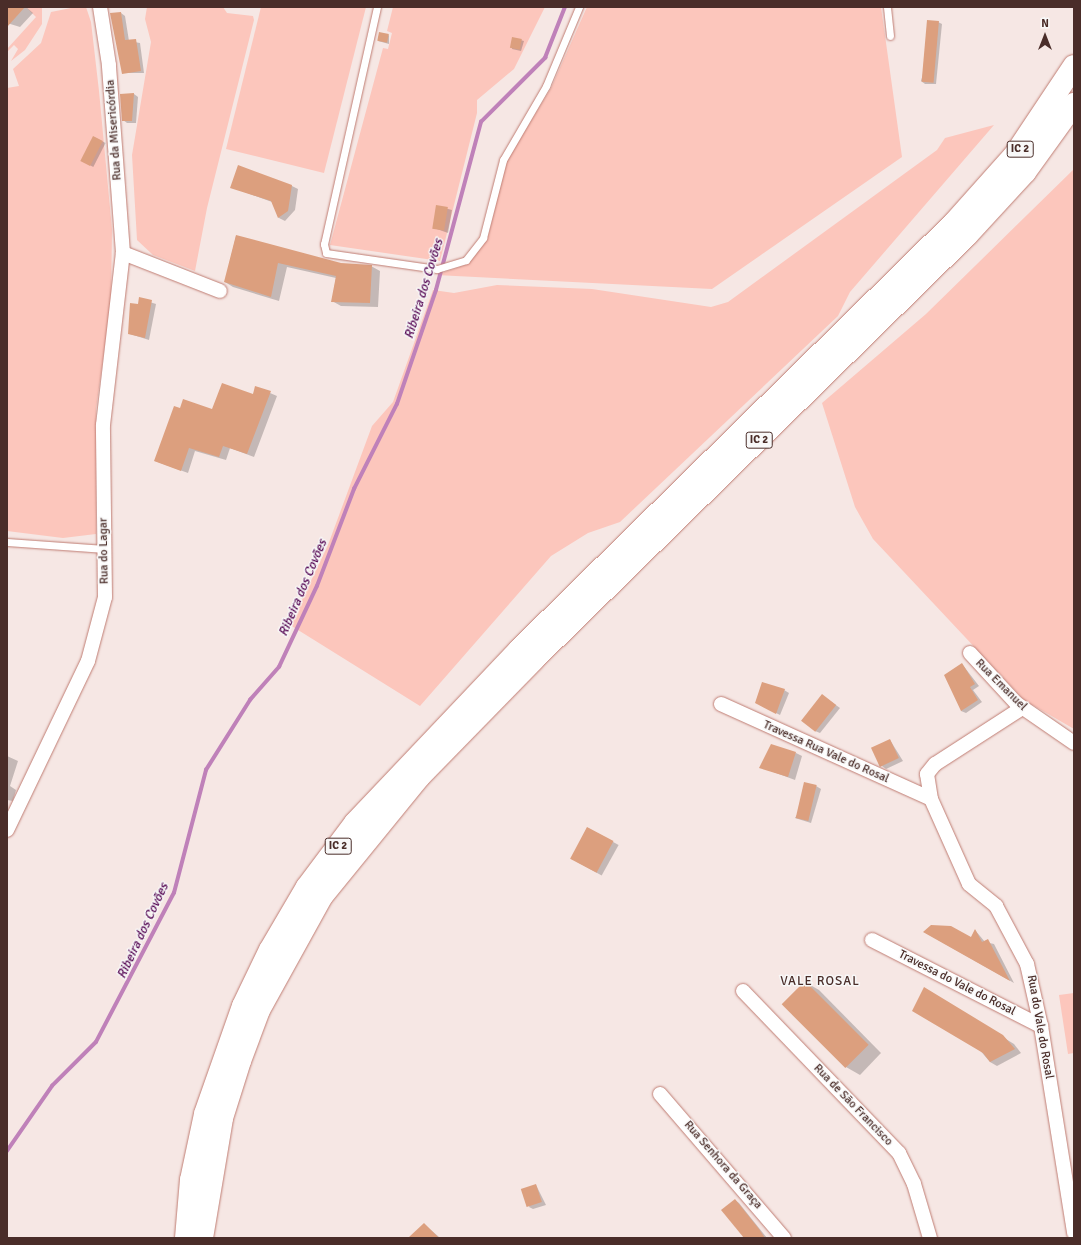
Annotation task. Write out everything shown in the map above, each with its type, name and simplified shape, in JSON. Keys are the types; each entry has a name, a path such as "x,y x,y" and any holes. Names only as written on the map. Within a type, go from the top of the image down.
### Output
{"highway":[{"name":"IC 2","path":"866,322 1014,156 1074,66"},
{"name":"IC 2","path":"186,1238 191,1180 222,1058 270,950 307,887 356,823 403,768 639,546 866,322 1025,172 1074,104"},
{"name":"IC 2","path":"202,1238 222,1118 240,1061 259,1010 322,896 419,776 533,660 639,546"}],"street":[{"name":"Rua da Misericórdia","path":"100,7 109,66 123,253"},
{"path":"123,253 220,291"},
{"name":"Rua do Lagar","path":"7,830 88,661 105,597 103,425 123,253"},
{"name":"Rua Emanuel","path":"970,653 1022,708 1074,743"},
{"name":"Travessa Rua Vale do Rosal","path":"721,704 931,799"},
{"name":"Rua do Vale do Rosal","path":"1022,708 935,764 928,774 931,799 969,884 996,906 1027,964 1041,1026 1074,1233"},
{"name":"Travessa do Vale do Rosal","path":"872,940 1041,1026"},
{"name":"Rua de São Francisco","path":"743,991 899,1153 914,1184 930,1238"},
{"name":"Rua Senhora da Graça","path":"660,1094 784,1238"}],"lane":[{"path":"377,7 324,244 326,254 437,269 448,269 466,260 483,238 504,160 546,86 579,7"},
{"path":"887,7 890,36"},
{"path":"7,542 105,549"}],"shaded area":[{"path":"26,7 42,7 42,24 25,50 11,61 18,49 14,45 7,52 7,49 36,17"},
{"path":"76,7 86,7 91,22 112,229 111,302 96,409 96,534 63,538 7,531 7,88 19,86 13,69 41,43 51,12"},
{"path":"147,7 223,7 227,13 253,16 254,20 207,208 195,271 153,255 137,240 132,155 151,42 145,19"},
{"path":"261,7 366,7 324,173 226,149"},
{"path":"393,7 545,7 514,69 477,100 477,113 440,261 330,245 383,48 388,49 392,33 387,31"},
{"path":"587,7 881,7 902,157 712,289 436,275 468,264 487,240 507,161 551,88"},
{"path":"994,125 850,292 838,316 620,522 588,533 551,556 420,706 290,625 328,545 372,426 393,402 433,290 454,293 497,285 592,289 711,307 728,302 937,150 945,138"},
{"path":"1074,169 1074,729 1024,700 873,539 855,507 822,403 926,314"},
{"path":"1074,993 1074,1053 1068,1054 1059,995"}],"building":[{"path":"7,7 25,7 7,27"},
{"path":"121,12 125,40 136,39 141,71 122,74 110,13"},
{"path":"927,20 939,21 934,83 922,82"},
{"path":"379,32 389,34 387,43 377,41"},
{"path":"512,37 522,39 520,50 510,48"},
{"path":"134,93 132,121 122,121 120,94"},
{"path":"93,136 103,141 90,166 80,161"},
{"path":"238,165 292,185 288,211 278,218 271,201 230,188"},
{"path":"436,205 448,207 444,231 432,229"},
{"path":"236,235 341,263 372,265 370,303 331,302 336,276 278,263 271,297 224,282"},
{"path":"139,297 152,300 145,338 128,334 130,303 138,304"},
{"path":"222,383 253,394 255,386 271,391 247,454 223,446 219,457 189,448 181,471 154,461 174,406 180,408 183,399 212,409"},
{"path":"962,663 975,684 970,687 978,700 961,711 944,675"},
{"path":"762,682 785,689 776,714 755,703"},
{"path":"822,694 836,705 815,732 801,721"},
{"path":"890,739 899,758 880,767 871,748"},
{"path":"771,744 796,752 788,777 759,768"},
{"path":"804,782 817,785 808,821 796,818"},
{"path":"587,827 613,841 597,873 570,859"},
{"path":"931,925 951,926 971,937 975,929 982,942 988,939 1010,981 923,932"},
{"path":"805,981 869,1045 845,1068 782,1004"},
{"path":"924,987 1003,1035 1015,1049 990,1062 983,1053 912,1011"},
{"path":"536,1184 542,1202 527,1207 521,1189"},
{"path":"735,1199 765,1238 744,1238 721,1210"},
{"path":"424,1223 439,1238 408,1238"}],"waterway":[{"name":"Ribeira dos Covões","path":"7,1151 52,1086 96,1042 174,893 206,770 250,700 279,667 317,586 354,489 397,404 436,290 481,122 545,58 565,7"}],"district":[{"name":"VALE ROSAL","path":"820,981"}]}
